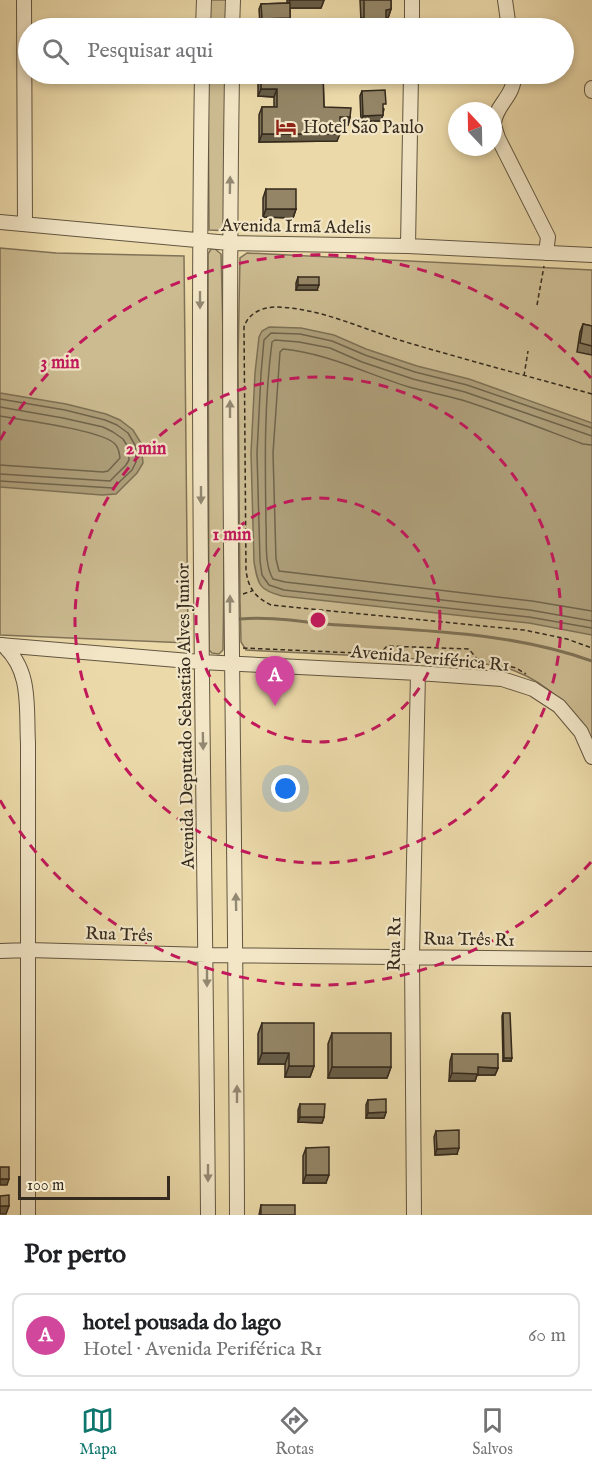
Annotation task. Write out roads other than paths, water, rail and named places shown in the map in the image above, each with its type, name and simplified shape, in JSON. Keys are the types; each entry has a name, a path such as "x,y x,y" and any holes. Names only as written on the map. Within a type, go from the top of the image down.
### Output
{"street":[{"path":"24,0 24,18"},
{"path":"203,18 204,0"},
{"path":"232,18 233,0"},
{"path":"412,0 412,18"},
{"path":"505,0 508,18"},
{"path":"24,84 25,224"},
{"name":"Avenida Deputado Sebastião Alves Junior","path":"202,84 201,662 208,1215"},
{"path":"232,84 229,243 231,663 237,954 237,1215"},
{"path":"408,246 411,84"},
{"path":"514,84 494,123 498,138 548,237 546,253"},
{"name":"Avenida Irmã Adelis","path":"0,222 229,243 408,246 592,255"},
{"path":"2,645 14,654 21,668 25,687 28,743 28,1215"},
{"name":"Avenida Periférica R1","path":"2,645 201,662 502,679 533,689 559,706 581,732 592,757"},
{"name":"Rua R1","path":"414,1215 412,956 418,673"},
{"name":"Rua Três","path":"0,951 237,954"},
{"name":"Rua Três R1","path":"237,954 592,958"}],"water":[{"path":"269,327 301,328 334,335 366,349 417,366 469,379 592,423 592,635 529,623 282,596 264,589 257,576 254,562 251,453 259,337 262,331"},
{"path":"0,393 66,404 120,420 133,430 141,443 143,463 137,473 116,494 102,495 0,487"}],"waterway":[{"path":"240,619 277,619 468,634 530,644 592,661"}],"place":[{"name":"Hotel São Paulo","path":"286,127"},
{"name":"hotel pousada do lago","path":"275,706"}]}
